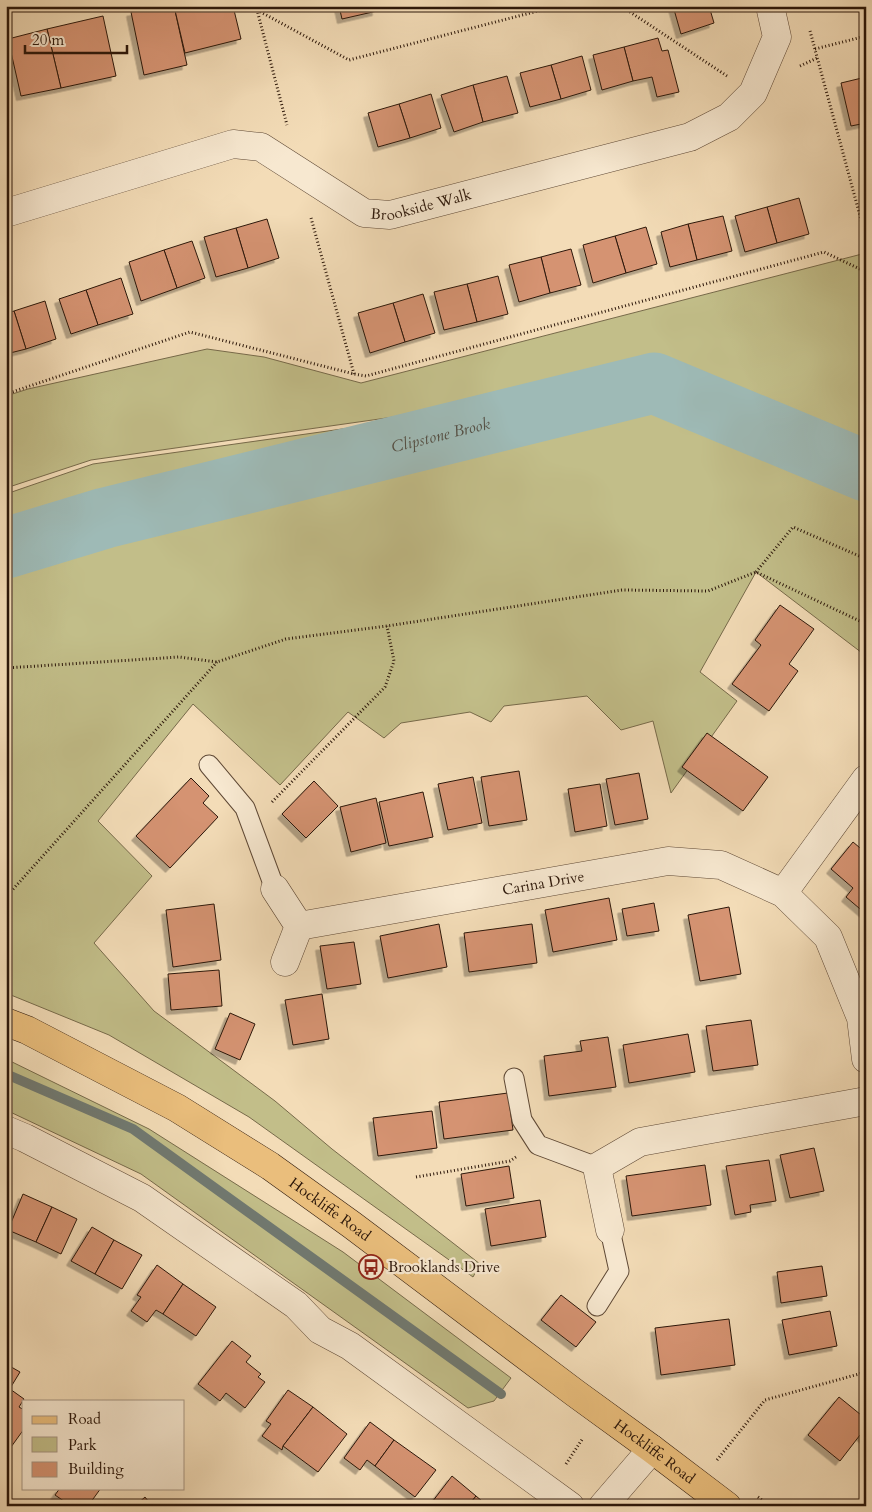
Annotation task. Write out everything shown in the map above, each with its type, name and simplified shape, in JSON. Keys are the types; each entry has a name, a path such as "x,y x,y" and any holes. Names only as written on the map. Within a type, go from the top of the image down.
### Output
{"main road":[{"name":"Hockliffe Road","path":"6,1022 27,1030 178,1108 270,1166 652,1448 726,1506"}],"street":[{"name":"Brookside Walk","path":"6,213 233,144 261,147 364,213 390,215 690,137 730,117 753,93 777,37 770,6"},
{"path":"783,893 866,779"},
{"name":"Carina Drive","path":"299,926 668,861 721,866 783,893 828,937 861,1018 866,1058"},
{"path":"275,889 299,926 285,962"},
{"path":"610,1230 597,1167 640,1142 866,1101"},
{"path":"6,1130 142,1198 296,1305 320,1330 350,1346 570,1506"},
{"path":"603,1506 652,1448"}],"lane":[{"path":"209,765 244,808 275,889"},
{"path":"514,1078 522,1120 538,1145 597,1167"},
{"path":"597,1306 619,1271 610,1230"}],"path":[{"path":"257,10 349,60 557,6"},
{"path":"621,6 753,93"},
{"path":"808,23 866,238"},
{"path":"815,49 866,36"},
{"path":"6,394 190,332 366,376 824,252 866,272"},
{"path":"6,668 179,657 217,662 286,638 387,626 622,590 708,591 756,572 793,527 866,559"},
{"path":"756,572 866,624"},
{"path":"250,824 385,688 394,660 387,626"},
{"path":"6,898 217,662"},
{"path":"416,1177 510,1161 538,1145"},
{"path":"715,1463 765,1400 866,1372"}],"green space":[{"name":"Clipstone Brook","path":"862,254 866,257 866,469 654,380 91,460 6,488 6,396 28,389 207,349 264,357 361,383"},
{"name":"Clipstone Brook","path":"655,385 866,474 866,656 756,572 700,672 737,701 671,793 653,721 621,730 587,696 504,706 491,722 470,712 401,723 384,738 348,712 280,785 193,704 98,821 152,876 94,943 154,1011 275,1101 332,1149 480,1264 473,1277 249,1117 109,1035 6,993 6,494 93,464"},
{"path":"6,1059 149,1129 343,1252 511,1378 494,1401 468,1408 141,1174 6,1110"}],"building":[{"path":"156,6 174,6 187,65 144,75 131,12"},
{"path":"174,6 233,6 241,39 185,53"},
{"path":"339,6 376,6 377,11 342,19"},
{"path":"673,6 709,6 714,23 681,34"},
{"path":"103,16 116,76 61,88 47,29"},
{"path":"47,29 61,88 21,96 8,39"},
{"path":"658,38 662,51 668,50 679,92 657,97 652,77 633,81 624,47"},
{"path":"624,47 633,81 602,90 593,55"},
{"path":"582,56 591,90 561,99 551,65"},
{"path":"551,65 561,99 530,107 520,73"},
{"path":"507,76 518,113 483,122 473,85"},
{"path":"866,77 866,123 851,126 841,83"},
{"path":"473,85 483,122 454,132 441,95"},
{"path":"431,94 441,128 410,138 399,104"},
{"path":"399,104 410,138 378,147 368,113"},
{"path":"799,198 809,234 777,243 767,207"},
{"path":"767,207 777,243 745,252 735,216"},
{"path":"723,216 732,251 697,260 688,224"},
{"path":"267,219 279,258 248,268 236,228"},
{"path":"688,224 697,260 670,267 661,232"},
{"path":"646,227 657,264 626,273 615,236"},
{"path":"236,228 248,268 216,277 204,237"},
{"path":"615,236 626,273 593,283 583,245"},
{"path":"192,241 205,278 177,288 164,250"},
{"path":"571,249 581,285 550,293 541,257"},
{"path":"164,250 177,288 141,301 129,262"},
{"path":"541,257 550,293 519,302 509,265"},
{"path":"498,276 508,314 477,322 467,284"},
{"path":"121,278 133,314 98,325 86,290"},
{"path":"467,284 477,322 444,330 434,292"},
{"path":"86,290 98,325 71,334 59,299"},
{"path":"423,294 435,333 405,342 393,303"},
{"path":"45,301 56,339 26,349 14,311"},
{"path":"393,303 405,342 370,353 358,313"},
{"path":"14,311 26,349 6,354 6,314"},
{"path":"780,605 814,629 789,664 798,671 769,711 732,684 761,645 755,640"},
{"path":"707,733 768,777 743,811 682,767"},
{"path":"519,771 527,820 489,826 481,777"},
{"path":"639,773 648,819 615,825 606,779"},
{"path":"473,777 482,823 448,830 438,784"},
{"path":"191,778 209,796 203,803 218,817 170,868 136,836"},
{"path":"314,781 338,806 306,838 282,814"},
{"path":"600,784 607,826 575,832 568,789"},
{"path":"423,792 433,837 389,846 379,802"},
{"path":"376,798 386,843 351,852 340,807"},
{"path":"853,842 866,853 866,914 846,897 853,888 831,869"},
{"path":"609,898 617,940 553,952 545,910"},
{"path":"654,903 659,931 627,936 622,909"},
{"path":"214,904 221,960 173,967 166,910"},
{"path":"729,907 741,974 700,981 688,915"},
{"path":"439,924 447,967 388,978 380,936"},
{"path":"532,924 537,963 469,972 464,933"},
{"path":"354,942 361,984 327,989 320,946"},
{"path":"219,970 222,1006 171,1010 168,974"},
{"path":"322,994 329,1039 293,1045 285,1000"},
{"path":"230,1013 255,1024 240,1060 215,1049"},
{"path":"751,1020 758,1065 713,1071 706,1026"},
{"path":"688,1034 695,1072 629,1083 623,1045"},
{"path":"608,1037 616,1087 549,1096 544,1056 582,1051 580,1041"},
{"path":"508,1093 513,1130 444,1139 439,1102"},
{"path":"432,1111 437,1148 378,1156 373,1118"},
{"path":"814,1148 824,1191 790,1198 780,1155"},
{"path":"769,1160 776,1201 750,1205 751,1212 735,1215 726,1166"},
{"path":"705,1165 711,1205 632,1216 626,1176"},
{"path":"509,1166 514,1198 466,1206 461,1174"},
{"path":"23,1194 52,1207 36,1242 8,1230"},
{"path":"540,1200 546,1237 491,1246 485,1209"},
{"path":"52,1207 77,1219 61,1254 36,1242"},
{"path":"92,1227 114,1240 95,1274 71,1261"},
{"path":"114,1240 142,1255 122,1289 95,1274"},
{"path":"157,1265 183,1284 163,1314 156,1310 147,1322 131,1311 141,1297 137,1295"},
{"path":"822,1266 827,1296 781,1303 777,1272"},
{"path":"183,1284 216,1307 196,1336 163,1314"},
{"path":"561,1295 596,1322 576,1347 541,1320"},
{"path":"830,1311 837,1346 789,1355 782,1320"},
{"path":"729,1319 735,1365 661,1375 655,1328"},
{"path":"232,1341 251,1356 246,1362 261,1374 258,1377 265,1382 245,1408 226,1393 220,1401 198,1384"},
{"path":"6,1364 20,1372 6,1395"},
{"path":"10,1389 24,1399 19,1407 22,1409 22,1432 6,1454 6,1395"},
{"path":"288,1390 313,1407 283,1446 282,1450 262,1436 271,1424 266,1421"},
{"path":"839,1397 866,1419 866,1440 860,1435 840,1461 808,1435"},
{"path":"313,1407 347,1434 318,1472 283,1446"},
{"path":"370,1422 394,1440 375,1466 367,1460 360,1470 344,1458"},
{"path":"394,1440 436,1470 415,1497 375,1466"},
{"path":"452,1476 476,1496 468,1506 429,1506"},
{"path":"59,1490 100,1490 88,1506 71,1506 55,1495"},
{"path":"476,1496 488,1506 468,1506"},
{"path":"145,1497 152,1506 135,1506"}],"waterway":[{"name":"Clipstone Brook","path":"6,548 105,518 654,383 866,471"},
{"path":"6,1074 133,1129 501,1394"}],"place":[{"name":"Brooklands Drive","path":"371,1267"}]}
